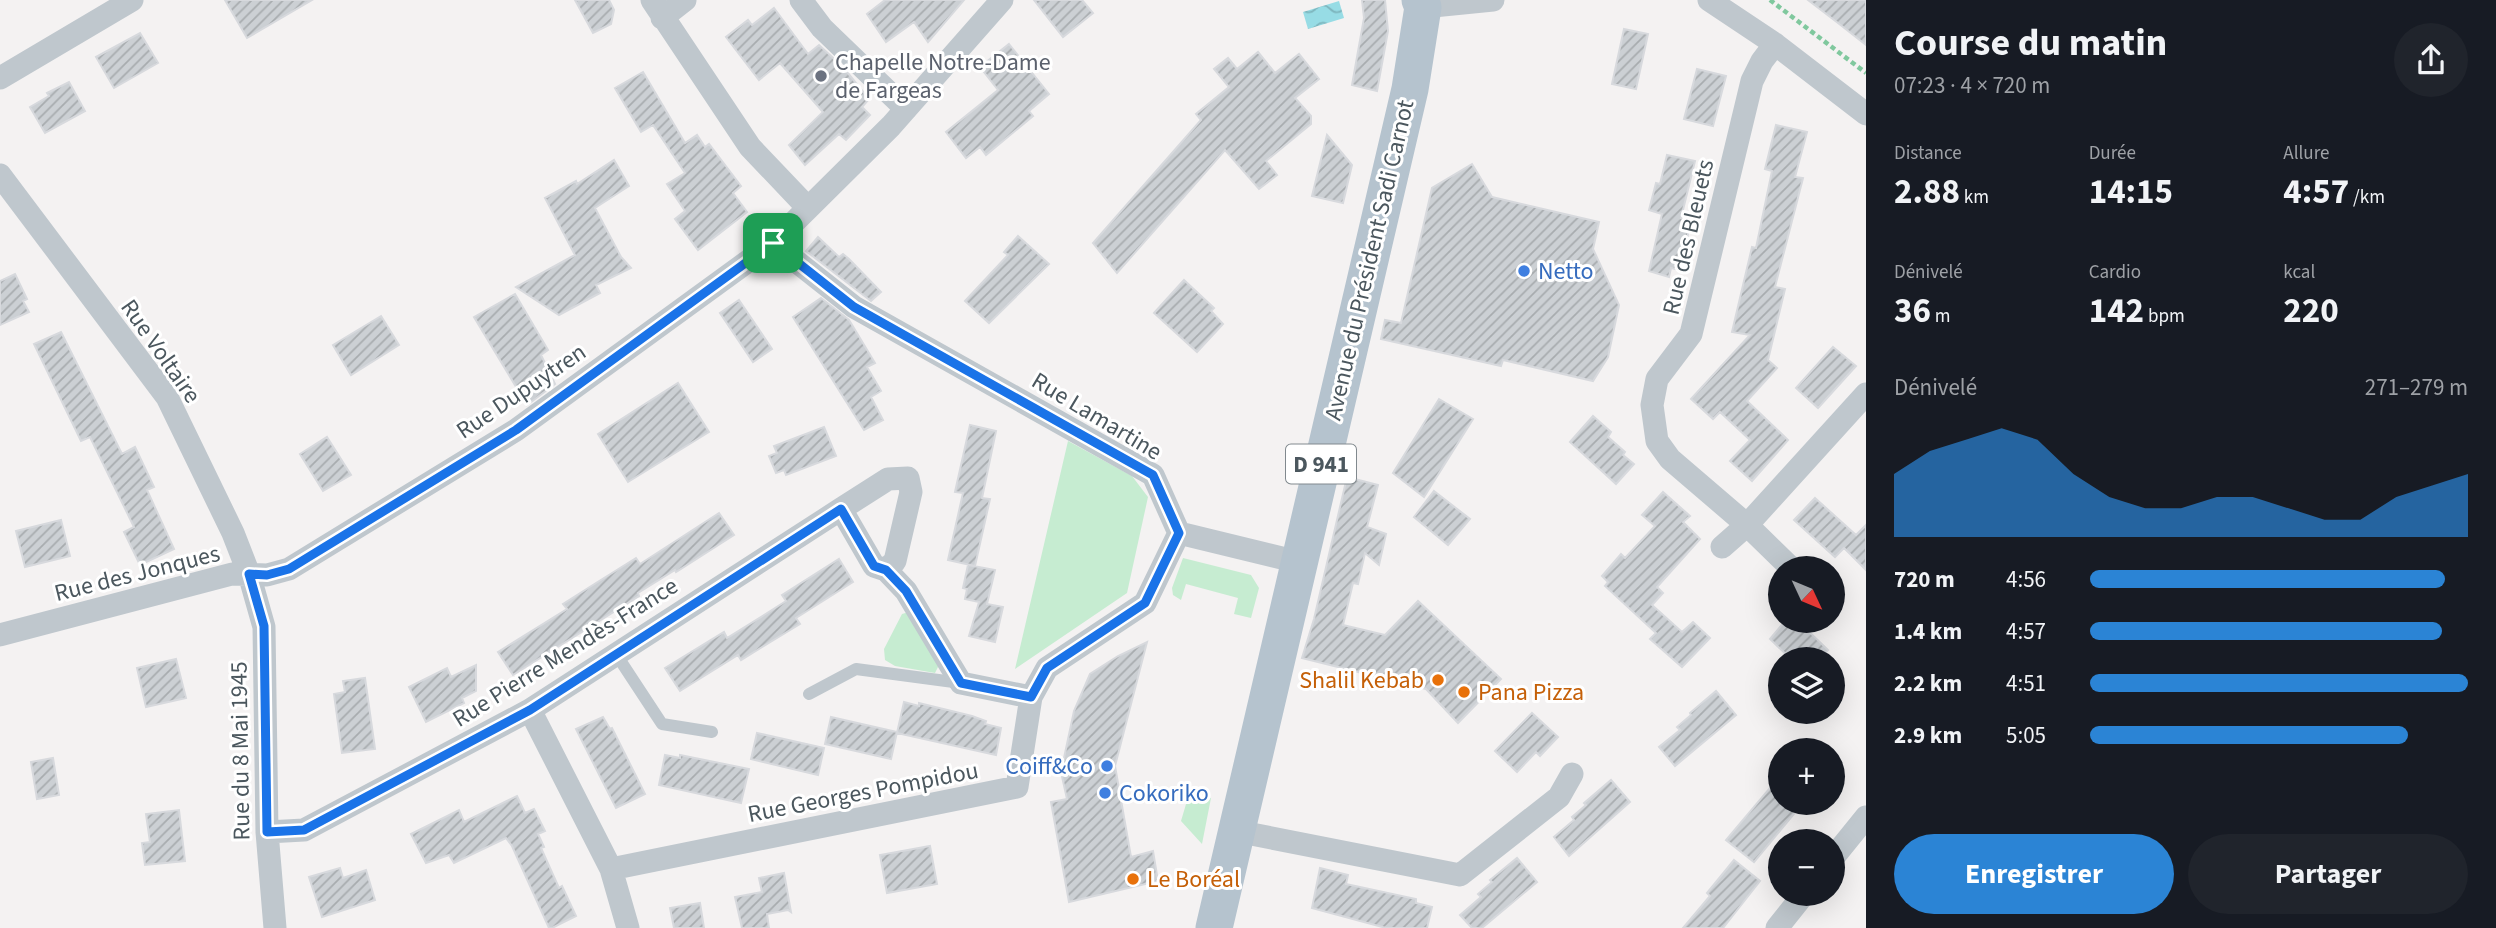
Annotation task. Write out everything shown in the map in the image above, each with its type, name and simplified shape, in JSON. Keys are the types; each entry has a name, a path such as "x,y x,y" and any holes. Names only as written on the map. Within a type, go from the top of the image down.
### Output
{"main road":[{"name":"Avenue du Président Sadi Carnot","path":"1214,928 1410,89 1422,4"}],"street":[{"path":"0,78 132,0"},
{"path":"685,0 657,9 750,147 808,208"},
{"path":"802,0 822,28 906,109"},
{"name":"Rue Dupuytren","path":"289,569 516,430 773,243 906,109 1002,0"},
{"path":"1422,4 1493,0"},
{"path":"1709,0 1775,44 1866,114"},
{"name":"Rue des Bleuets","path":"1775,44 1752,81 1691,334 1657,379 1652,405 1657,441 1670,459 1779,556"},
{"name":"Rue Voltaire","path":"0,175 167,397 233,533 249,574"},
{"name":"Rue Lamartine","path":"773,243 854,307 1153,475 1179,533"},
{"path":"1722,547 1747,525 1866,394"},
{"name":"Rue Pierre Mendès-France","path":"267,832 304,830 530,710 888,479 908,478 911,492 895,561 886,570"},
{"path":"841,509 874,566 886,570 906,591 961,683 1031,697"},
{"path":"1179,533 1298,562"},
{"name":"Rue Georges Pompidou","path":"611,869 1017,787 1031,697 1047,668 1145,603 1179,533"},
{"name":"Rue des Jonques","path":"0,635 232,574 267,575 289,569"},
{"name":"Rue du 8 Mai 1945","path":"249,574 264,626 267,832 275,928"},
{"path":"530,710 611,869 628,928"},
{"path":"1236,831 1460,875 1559,797 1573,775"},
{"path":"1845,843 1866,817"},
{"path":"1777,928 1794,906"}],"lane":[{"path":"616,654 662,724 712,732"},
{"path":"809,694 856,669 961,683"}],"path":[{"path":"1770,0 1866,72"}],"green space":[{"path":"1068,441 1132,476 1148,497 1127,593 1015,669"},
{"path":"1183,558 1251,575 1259,588 1251,618 1234,614 1238,598 1186,584 1181,600 1173,595 1172,588"},
{"path":"909,612 939,665 935,673 895,666 885,660 884,649 902,614"},
{"path":"1189,794 1211,798 1202,844 1181,821"}],"water":[{"path":"1339,1 1344,18 1308,29 1303,12"}],"building":[{"path":"225,0 312,0 247,38"},
{"path":"575,0 609,0 614,10 611,24 593,33"},
{"path":"885,0 964,0 928,42 914,22 886,42 867,14"},
{"path":"1034,0 1082,0 1093,13 1063,37"},
{"path":"1362,0 1385,0 1388,31 1377,91 1352,85 1364,18"},
{"path":"1808,0 1866,0 1866,45 1838,23"},
{"path":"774,8 808,54 819,45 843,67 869,99 862,107 870,115 846,140 839,134 805,165 789,145 823,112 780,63 759,80 726,37 748,20 752,25"},
{"path":"1624,29 1648,34 1636,89 1612,84"},
{"path":"140,33 158,63 114,88 96,57"},
{"path":"1009,44 1049,94 1029,111 1033,116 986,155 980,147 966,158 946,132 998,90 980,67"},
{"path":"1258,52 1275,73 1299,54 1319,79 1295,98 1311,116 1311,124 1266,161 1277,175 1259,189 1225,150 1117,273 1093,243 1201,120 1196,114 1229,87 1214,69 1228,58 1237,69"},
{"path":"1697,69 1726,76 1713,126 1684,119"},
{"path":"643,72 685,143 697,135 705,147 709,144 741,186 733,193 747,212 698,250 675,219 685,211 667,184 685,173 653,125 641,132 615,88"},
{"path":"69,82 85,111 45,133 30,107 49,96 47,93"},
{"path":"1776,125 1807,132 1795,177 1803,178 1775,287 1785,289 1768,360 1777,368 1747,401 1788,440 1752,481 1730,461 1750,440 1720,412 1713,419 1691,399 1750,335 1732,332 1752,247 1756,248 1772,171 1765,169"},
{"path":"1327,135 1352,165 1343,203 1312,196"},
{"path":"1667,155 1695,161 1681,218 1691,221 1680,270 1671,268 1669,277 1649,271 1662,214 1649,210 1656,183 1660,184"},
{"path":"614,160 629,186 595,208 621,257 631,268 596,285 600,293 559,315 516,287 575,255 545,198 576,181 577,184"},
{"path":"1472,164 1492,197 1599,222 1593,249 1619,305 1608,357 1593,381 1503,360 1501,366 1381,339 1385,320 1401,323 1432,188"},
{"path":"1018,236 1049,264 989,323 965,301 1008,255 1004,252"},
{"path":"818,237 839,257 843,254 849,259 881,292 871,301 806,251"},
{"path":"15,274 27,299 23,301 29,312 0,325 0,281"},
{"path":"1184,280 1214,308 1211,311 1223,324 1197,352 1154,313"},
{"path":"515,294 548,350 541,355 555,384 527,405 474,317"},
{"path":"821,298 849,320 875,363 867,367 881,391 871,397 883,420 864,430 793,317"},
{"path":"739,300 772,349 753,362 720,313"},
{"path":"381,316 399,345 351,375 333,345"},
{"path":"61,332 122,454 135,447 154,487 147,490 174,549 140,565 124,532 134,527 90,437 81,441 34,344"},
{"path":"1833,347 1856,366 1818,408 1796,388"},
{"path":"678,383 709,432 628,482 598,434"},
{"path":"1439,399 1473,419 1424,497 1393,473"},
{"path":"1593,416 1611,432 1608,437 1634,464 1616,484 1570,442"},
{"path":"970,425 996,431 982,498 990,499 975,566 948,560 963,493 955,492"},
{"path":"824,427 836,456 786,475 784,470 776,473 769,456 777,453 774,446"},
{"path":"327,437 351,475 323,491 300,454"},
{"path":"1347,477 1378,485 1367,527 1386,534 1379,565 1365,553 1358,584 1353,583 1343,625 1385,635 1418,601 1501,679 1458,723 1426,689 1302,658 1314,619"},
{"path":"1434,491 1470,519 1448,545 1414,517"},
{"path":"1663,492 1690,516 1683,522 1700,539 1657,587 1663,593 1652,605 1682,632 1693,622 1710,638 1682,667 1650,639 1656,633 1605,586 1608,582 1602,576 1621,554 1625,558 1655,526 1642,515"},
{"path":"1815,498 1856,535 1866,525 1866,570 1844,548 1834,556 1794,520"},
{"path":"719,513 734,535 638,593 639,596 513,675 498,652 567,609 563,604 596,583 636,558 640,564"},
{"path":"61,520 70,556 25,567 16,531"},
{"path":"839,559 853,582 796,618 800,624 741,660 738,655 680,691 665,668 724,632 727,638 764,615 786,601 782,595"},
{"path":"968,565 995,570 987,604 1003,607 995,642 969,636 979,602 965,599 967,589 963,588"},
{"path":"1774,634 1811,634 1825,647 1778,647 1770,639"},
{"path":"1147,642 1115,766 1131,857 1153,851 1158,881 1069,902 1051,802 1067,799 1061,772 1074,711 1090,674"},
{"path":"176,659 186,698 146,707 137,668"},
{"path":"476,665 476,691 462,698 464,703 426,722 409,687 447,668 451,677"},
{"path":"365,678 375,749 342,753 334,694 345,692 343,681"},
{"path":"1716,691 1736,715 1675,766 1659,747 1680,730 1677,727"},
{"path":"904,702 972,716 986,721 985,724 1001,728 996,755 897,733"},
{"path":"1532,713 1558,737 1540,756 1536,752 1517,772 1495,751"},
{"path":"603,717 610,729 612,728 645,794 616,808 576,729"},
{"path":"831,717 897,732 891,759 825,744"},
{"path":"757,733 824,748 818,775 751,759"},
{"path":"665,755 680,758 680,755 749,769 741,803 659,785"},
{"path":"53,758 59,795 37,799 31,762"},
{"path":"1611,780 1630,802 1569,856 1554,837 1574,820 1572,817 1586,805 1584,803"},
{"path":"1768,790 1768,815 1793,815 1781,829 1768,829 1768,845 1754,862 1726,840"},
{"path":"517,796 525,813 534,809 545,831 538,834 544,847 541,848 559,888 562,886 576,916 552,928 549,928 506,838 454,863 449,855 426,863 411,834 459,810 464,822"},
{"path":"179,810 185,861 145,865 142,843 150,842 146,814"},
{"path":"930,846 937,884 887,893 880,855"},
{"path":"1517,858 1537,882 1482,928 1472,928 1460,915 1481,897 1478,894 1492,882 1490,880"},
{"path":"1734,860 1760,881 1723,928 1683,928 1710,896 1707,893"},
{"path":"340,868 343,878 366,870 375,900 322,917 309,877"},
{"path":"1320,868 1348,875 1346,884 1416,899 1416,903 1432,907 1427,928 1386,928 1312,908"},
{"path":"784,873 791,912 788,910 767,914 769,928 742,928 735,897 762,892 759,878"},
{"path":"700,903 704,928 674,928 670,908"}],"place":[{"name":"Chapelle Notre-Dame de Fargeas","path":"821,76"},
{"name":"Netto","path":"1524,271"},
{"name":"Shalil Kebab","path":"1438,680"},
{"name":"Pana Pizza","path":"1464,692"},
{"name":"Coiff&Co","path":"1107,766"},
{"name":"Cokoriko","path":"1105,793"},
{"name":"Le Boréal","path":"1133,879"}],"route":[{"path":"773,243 854,307 1153,475 1179,533 1145,603 1047,668 1031,697 961,683 906,591 886,570 874,566 841,509 530,710 304,830 267,832 264,626 249,574 267,575 289,569 516,430 773,243"}]}
